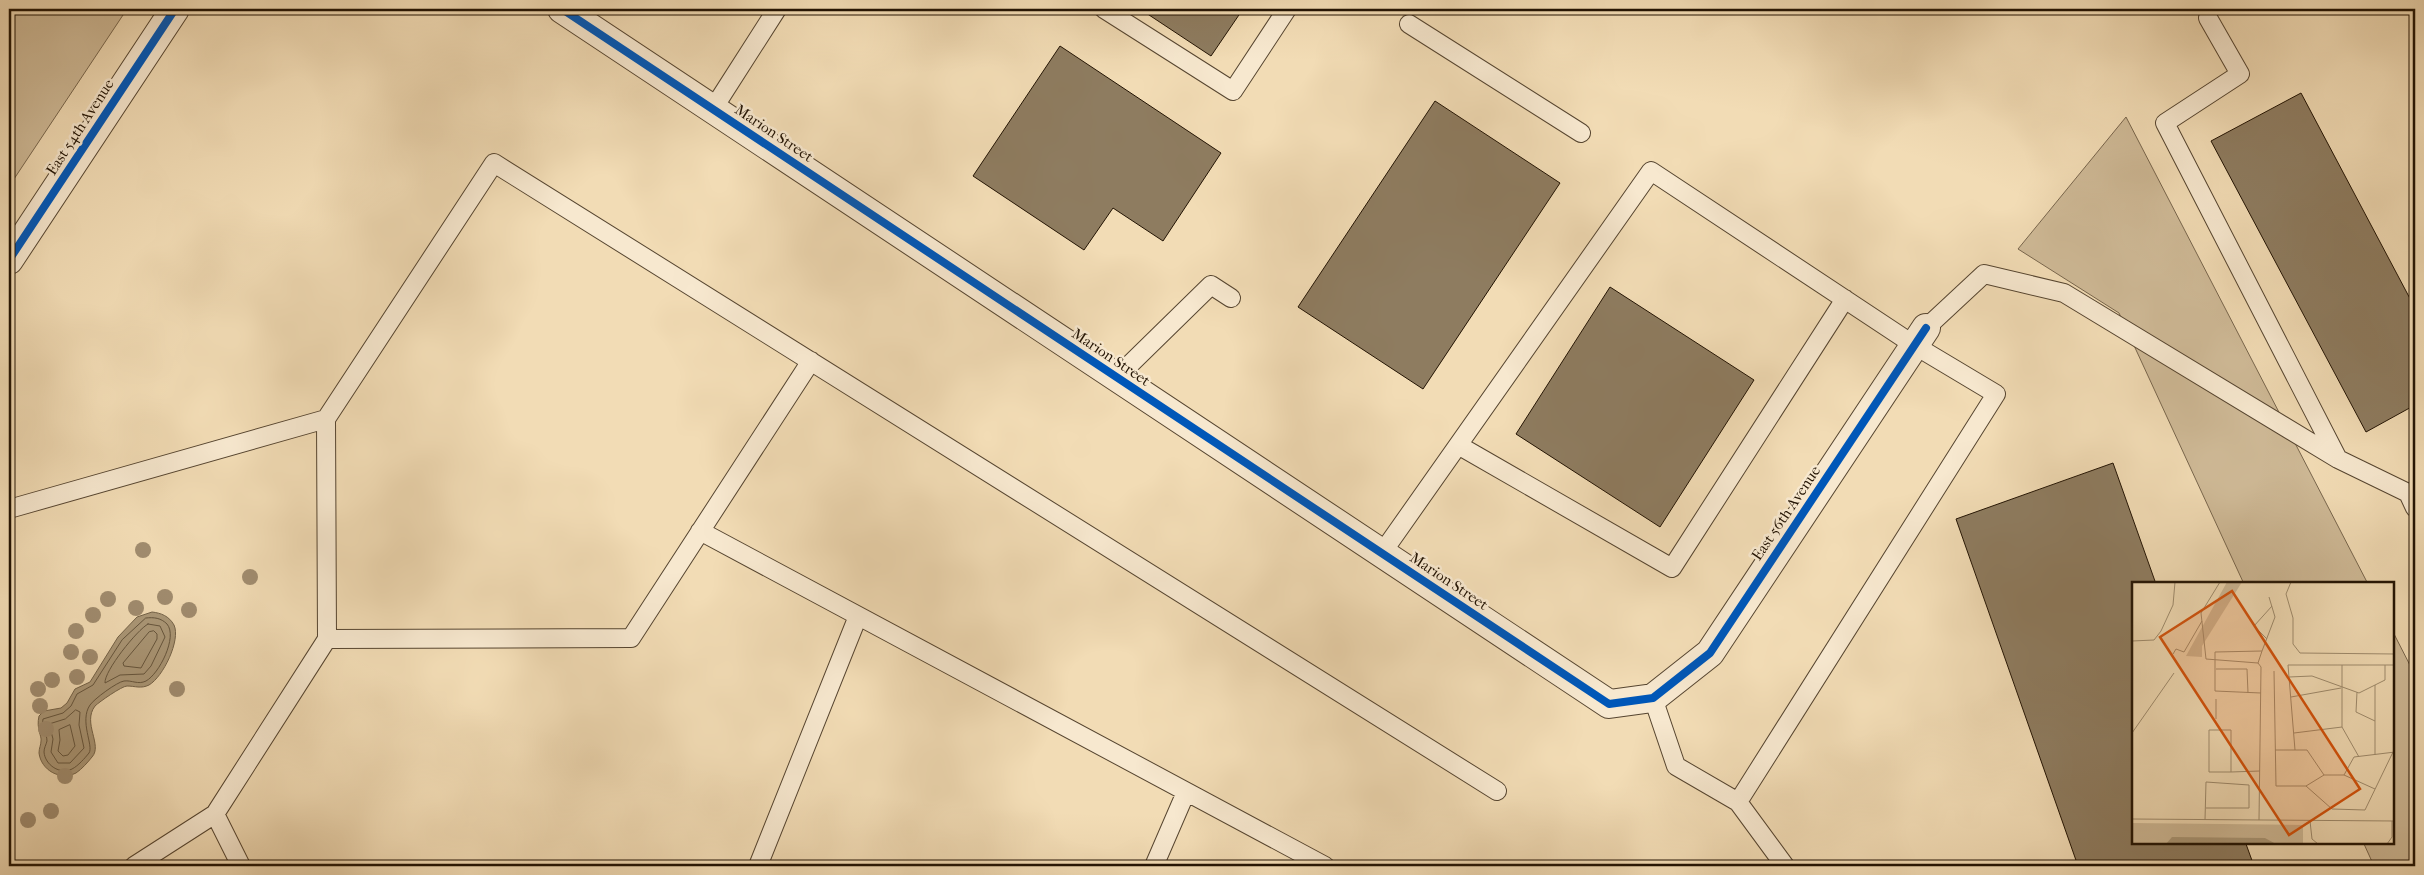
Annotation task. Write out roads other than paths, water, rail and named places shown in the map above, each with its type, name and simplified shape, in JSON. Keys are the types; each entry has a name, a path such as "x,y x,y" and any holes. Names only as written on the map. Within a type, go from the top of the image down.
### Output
{"street":[{"name":"East 54th Avenue","path":"9,260 175,9"},
{"name":"Marion Street","path":"562,9 1609,704 1653,698"},
{"name":"East 56th Avenue","path":"1653,698 1710,653 1920,336"}],"lane":[{"path":"713,109 777,9"},
{"path":"1104,9 1233,91 1287,9"},
{"path":"2208,18 2240,74 2165,123 2338,459"},
{"path":"1409,24 1581,133"},
{"path":"134,866 215,814 328,639 326,419 494,163 1498,791"},
{"path":"1382,553 1651,171 1845,299 1920,336 1996,394 1738,802"},
{"path":"1920,336 1984,274 2064,293 2338,459 2408,493 2415,508"},
{"path":"1117,377 1211,285 1230,298"},
{"path":"1458,445 1672,568 1845,299"},
{"path":"328,639 631,638 811,362"},
{"path":"9,509 326,419"},
{"path":"700,531 1325,866"},
{"path":"758,866 858,616"},
{"path":"1653,698 1676,766 1738,802 1784,866"},
{"path":"1154,866 1186,792"},
{"path":"215,814 242,866"}],"water":[{"path":"152,612 159,613 170,619 176,632 173,648 160,674 149,685 124,687 95,706 92,713 91,726 95,752 76,773 64,776 47,769 39,753 41,739 38,725 39,716 44,711 61,708 67,703 75,689 90,682 118,637 137,617"}]}
